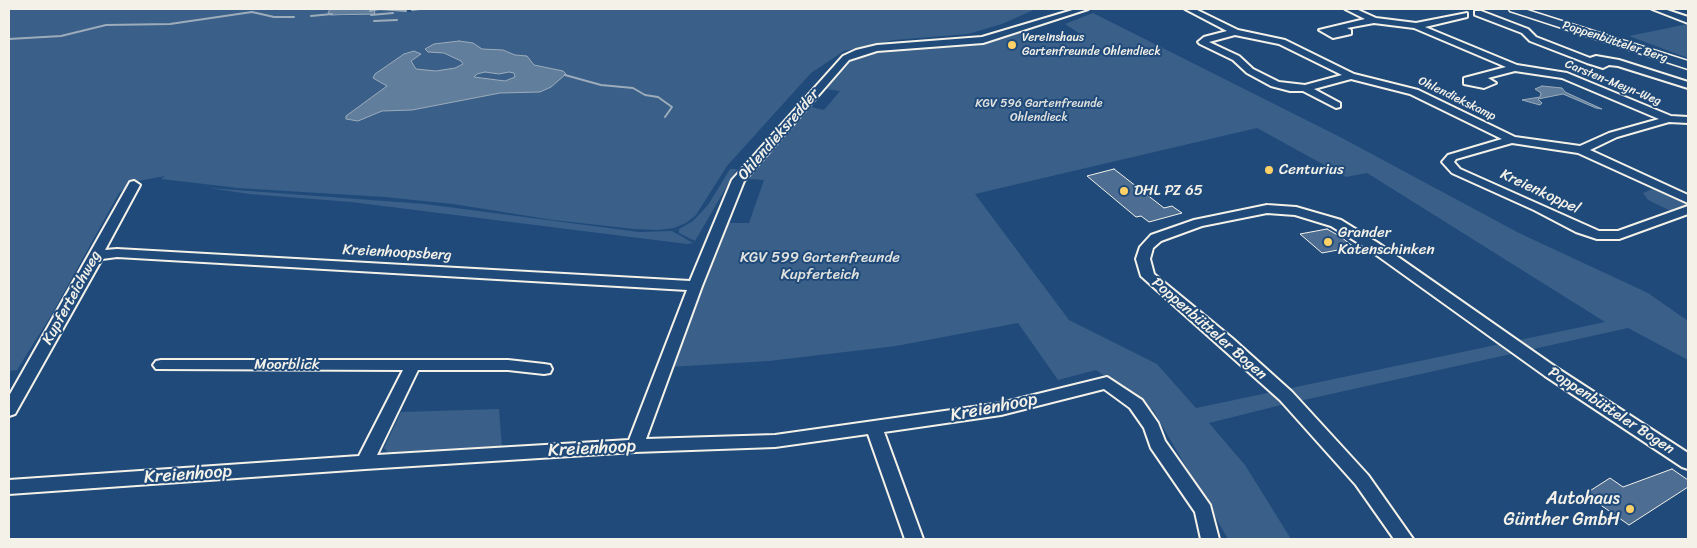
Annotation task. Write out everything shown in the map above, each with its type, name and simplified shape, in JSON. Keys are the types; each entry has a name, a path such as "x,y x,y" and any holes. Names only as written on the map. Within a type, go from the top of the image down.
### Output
{"main road":[{"name":"Poppenbütteler Berg","path":"1514,9 1688,65"}],"street":[{"name":"Ohlendieksredder","path":"634,446 738,180 846,58 859,52 877,48 983,40 1084,9"},
{"name":"Ohlendiekskamp","path":"1189,9 1235,32 1282,42 1351,76 1414,92 1512,140 1582,150 1688,199"},
{"name":"Carsten-Meyn-Weg","path":"1348,9 1374,20 1416,26 1515,68 1564,75 1669,119"},
{"path":"1656,9 1688,20"},
{"path":"1478,12 1525,31 1533,39 1590,61 1596,59 1605,64"},
{"path":"1416,26 1464,16"},
{"path":"1338,27 1374,20"},
{"path":"1235,32 1207,39 1203,42 1236,58 1250,71 1275,84 1290,88 1305,88 1351,76"},
{"path":"1564,75 1619,62 1688,85"},
{"path":"1479,78 1515,68"},
{"path":"1305,88 1336,105"},
{"path":"1582,150 1614,135 1669,119 1688,120"},
{"name":"Kreienkoppel","path":"1512,140 1452,156 1448,162 1456,171 1538,207 1581,230 1597,235 1618,235 1688,210"},
{"name":"Kupferteichweg","path":"9,410 97,255 103,239 134,185"},
{"name":"Poppenbütteler Bogen","path":"1404,539 1362,480 1286,396 1227,342 1148,276 1143,259 1147,247 1156,238 1218,218 1267,208 1296,210 1336,223 1374,246 1544,367 1688,462"},
{"name":"Kreienhoopsberg","path":"97,255 118,253 695,286"},
{"name":"Moorblick","path":"161,365 508,365 544,369"},
{"path":"365,462 414,365"},
{"name":"Kreienhoop","path":"9,487 365,462 634,446 775,441 1002,408 1107,383 1136,404 1152,427 1156,443 1204,510 1210,539"},
{"path":"874,428 914,539"}],"green space":[{"path":"9,9 332,9 330,15 342,16 375,14 374,9 404,9 404,11 410,12 417,9 1036,9 1002,24 968,34 894,40 844,51 811,73 727,166 696,215 686,223 674,228 658,230 634,229 553,220 453,204 384,197 238,188 161,179 165,176 133,182 119,193 52,314 17,370 9,371"},
{"path":"1093,13 1342,138 1519,233 1648,293 1688,321 1688,360 1628,328 1277,406 1209,423 1245,465 1291,539 1228,539 1153,410 1096,370 1058,380 1018,323 896,346 769,361 669,367 737,188 838,73 858,55 877,49 970,45 1022,33 1038,43 1079,33 1065,24","holes":["826,89 840,91 824,110 811,107","1257,128 1346,177 1367,173 1605,322 1196,408 1157,364 1069,320 975,194","748,179 764,180 749,223 729,223 737,199"]},
{"path":"1688,24 1688,58 1629,36"},
{"path":"730,169 737,169 695,241 679,233 679,229 693,221 708,205"},
{"path":"1657,187 1681,198 1687,206 1673,212 1648,200 1643,193"},
{"path":"209,188 425,204 639,232 672,231 693,243 687,244 351,202 249,194"},
{"path":"499,409 502,448 390,455 384,448 401,412"}],"shaded area":[{"path":"330,9 374,9 375,14 331,15 328,13"},
{"path":"459,41 473,43 482,49 503,50 515,55 527,56 534,65 563,71 566,74 551,87 540,92 500,93 412,110 382,111 358,121 346,119 346,116 387,86 373,78 375,74 404,54 414,51 421,54 411,61 416,69 436,71 455,68 463,64 461,61 444,53 428,52 425,49 434,44","holes":["485,72 499,74 509,72 514,73 515,77 505,81 474,77"]},
{"path":"1542,86 1562,88 1565,92 1602,109 1563,94 1538,99 1542,103 1540,105 1522,100 1540,97 1541,93 1535,89"}],"building":[{"name":"DHL PZ 65","path":"1114,169 1164,208 1172,206 1182,213 1149,222 1141,216 1136,217 1087,176"},
{"name":"Grander Katenschinken","path":"1327,229 1354,247 1322,253 1300,234"},
{"name":"Autohaus Günther GmbH","path":"1672,469 1688,480 1688,487 1629,525 1585,494 1610,478 1623,487"}],"waterway":[{"path":"370,11 379,9 406,11"},
{"path":"412,10 420,9"},
{"path":"9,39 61,36 106,25 170,24 252,12 274,17 294,17"},
{"path":"371,15 393,13"},
{"path":"311,16 332,14"},
{"path":"374,21 397,20"},
{"path":"565,75 601,85 633,88 645,95 658,97 672,107 665,117"}],"place":[{"name":"Vereinshaus Gartenfreunde Ohlendieck","path":"1012,45"},
{"name":"Centurius","path":"1269,170"},
{"name":"DHL PZ 65","path":"1124,191"},
{"name":"Grander Katenschinken","path":"1328,242"},
{"name":"Autohaus Günther GmbH","path":"1630,509"}],"park label":[{"name":"KGV 596 Gartenfreunde Ohlendieck","path":"1039,111"},
{"name":"KGV 599 Gartenfreunde Kupferteich","path":"820,266"}]}
